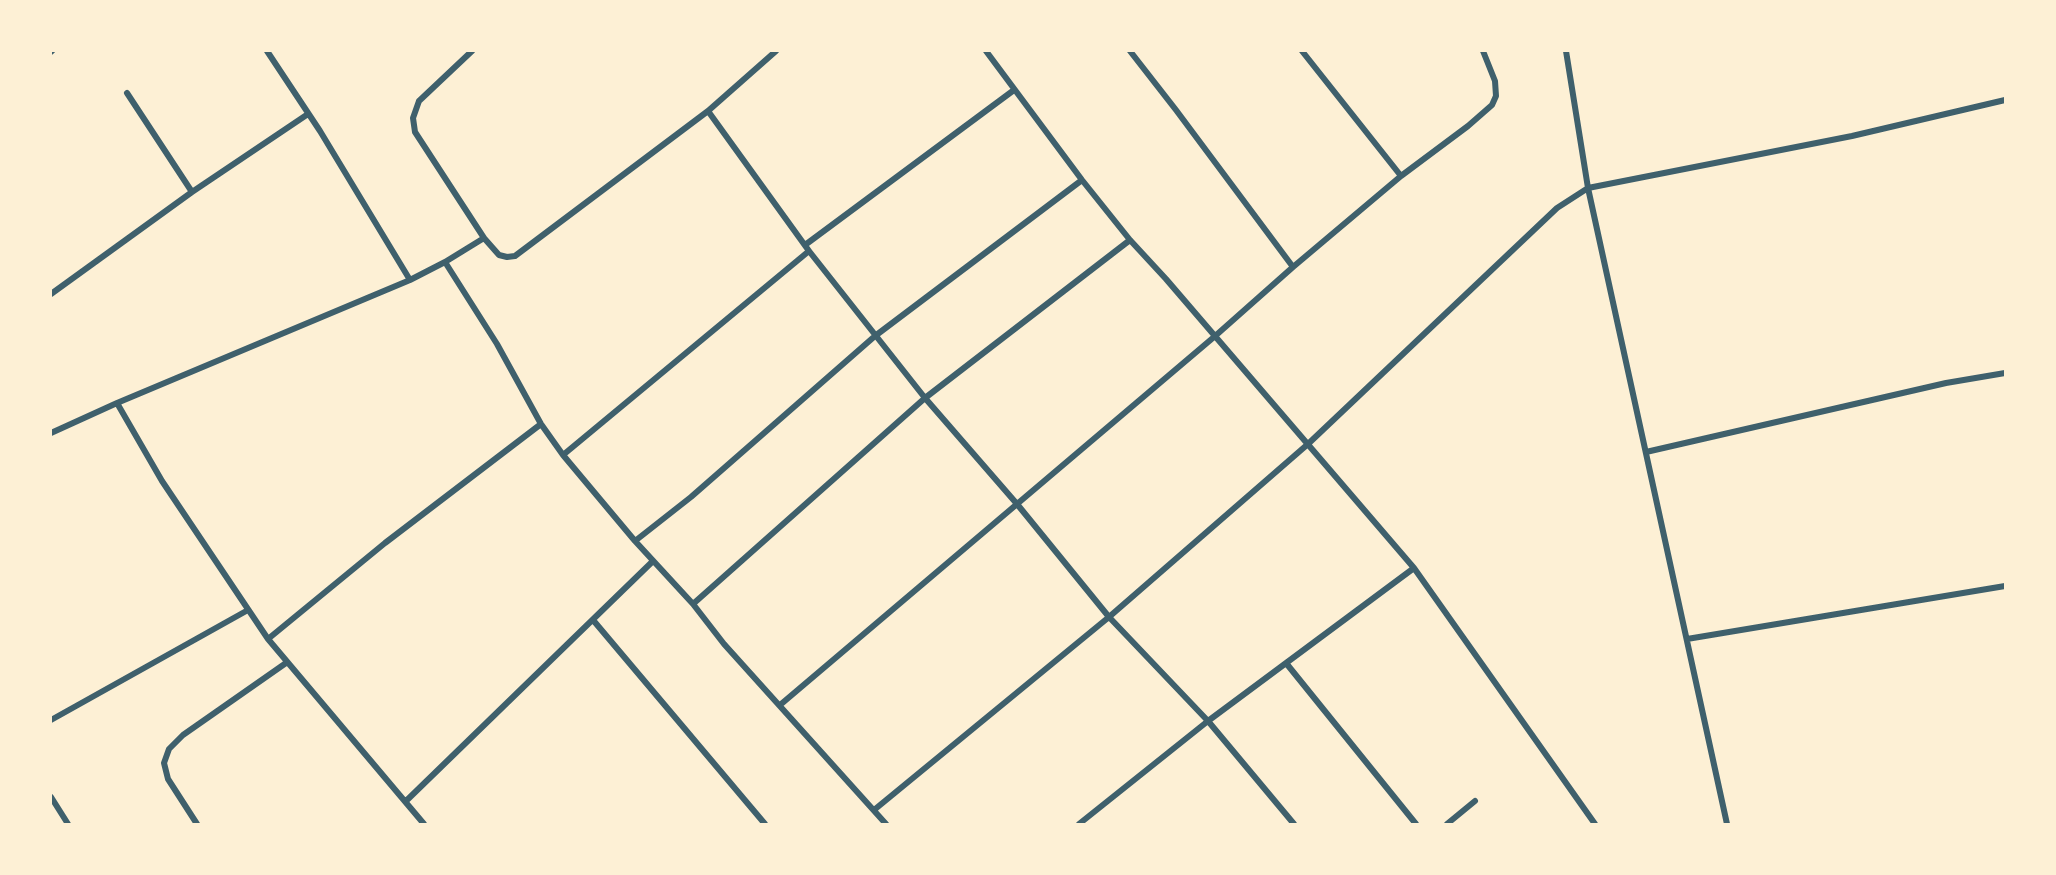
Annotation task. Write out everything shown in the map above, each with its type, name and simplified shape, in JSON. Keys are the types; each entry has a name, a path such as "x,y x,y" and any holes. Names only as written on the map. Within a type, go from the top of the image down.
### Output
{"street":[{"path":"267,51 410,280"},
{"path":"472,51 419,101 413,118 415,132 484,238 499,255 507,257 515,256 708,111 776,51"},
{"path":"986,51 1082,180 1130,240 1414,568 1595,824"},
{"path":"1130,51 1293,267"},
{"path":"1302,51 1401,176"},
{"path":"780,705 1214,337 1293,267 1401,176 1492,105 1496,96 1494,81 1483,51"},
{"path":"1566,51 1588,188 1727,824"},
{"path":"563,455 807,248 1014,90"},
{"path":"127,93 192,192"},
{"path":"874,810 1109,617 1308,444 1557,208 1588,188 1852,136 2005,100"},
{"path":"708,111 807,248 925,398 1017,504 1109,617 1208,721 1294,824"},
{"path":"51,294 192,192 308,114"},
{"path":"634,542 691,497 875,336 1082,180"},
{"path":"51,434 117,403 410,280 484,238"},
{"path":"693,604 925,398 1130,240"},
{"path":"445,262 497,344 541,423 563,455 634,542 693,604 724,644 886,824"},
{"path":"1646,452 1946,383 2005,373"},
{"path":"117,403 162,481 268,639 424,824"},
{"path":"268,639 385,543 541,423"},
{"path":"406,801 652,562"},
{"path":"1079,824 1208,721 1414,568"},
{"path":"1687,639 2005,586"},
{"path":"51,720 248,610"},
{"path":"593,620 765,824"},
{"path":"197,824 168,779 164,764 169,749 183,735 286,663"},
{"path":"1286,663 1416,824"},
{"path":"51,796 68,824"},
{"path":"1447,824 1475,801"}]}
